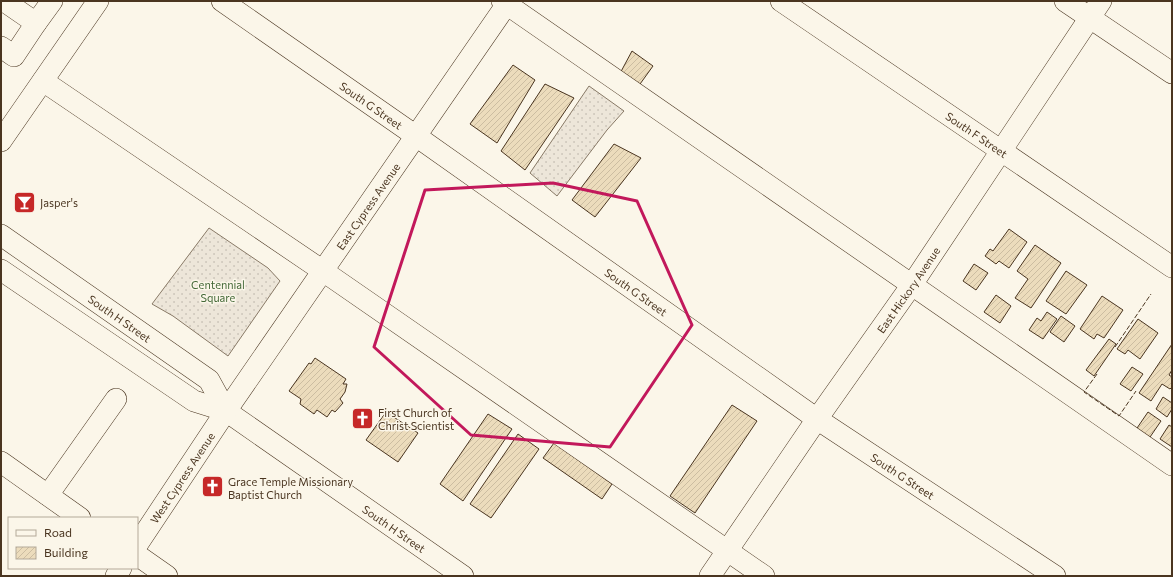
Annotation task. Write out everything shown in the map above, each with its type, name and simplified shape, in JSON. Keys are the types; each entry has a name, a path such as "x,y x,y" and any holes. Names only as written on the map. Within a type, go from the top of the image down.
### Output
{"street":[{"path":"4,1 36,23"},
{"path":"1,46 14,56 52,1"},
{"path":"2,138 98,1"},
{"name":"South G Street","path":"222,1 817,419 1055,576"},
{"name":"South F Street","path":"781,1 1172,267"},
{"path":"1065,1 1172,74"},
{"name":"East Hickory Avenue","path":"710,576 817,419 912,286 1101,1"},
{"path":"506,2 912,286 1172,465"},
{"name":"East Cypress Avenue","path":"226,411 416,136 506,2"},
{"path":"43,81 323,271 764,576"},
{"name":"South H Street","path":"1,236 209,380 226,411"},
{"name":"South H Street","path":"1,270 194,401 226,411 463,576"},
{"path":"48,495 116,399"},
{"name":"West Cypress Avenue","path":"138,543 226,411"},
{"path":"1,462 79,517"},
{"path":"138,556 168,576"}],"highlighted area":[{"path":"553,183 637,201 692,325 610,447 471,435 374,347 425,190"}],"green space":[{"path":"589,86 624,111 607,130 557,196 530,173"},
{"name":"Centennial Square","path":"209,228 268,268 280,281 228,356 173,316 152,304"}],"building":[{"path":"632,51 653,66 635,91 617,79"},
{"path":"513,65 535,80 497,143 470,124"},
{"path":"545,84 574,98 525,170 501,151"},
{"path":"614,144 641,158 595,217 572,200"},
{"path":"1009,229 1027,242 1009,268 999,261 996,264 985,256 990,249 993,251"},
{"path":"1035,245 1061,263 1031,308 1015,298 1028,279 1017,271"},
{"path":"974,264 988,273 976,290 963,281"},
{"path":"1066,271 1087,285 1066,314 1046,301"},
{"path":"996,295 1011,306 1000,323 984,312"},
{"path":"1102,296 1123,310 1104,338 1097,334 1094,339 1080,329"},
{"path":"1047,312 1057,319 1043,339 1029,330 1037,318 1041,321"},
{"path":"1061,316 1075,326 1064,342 1050,332"},
{"path":"1138,319 1158,333 1140,359 1128,350 1125,354 1117,349"},
{"path":"1109,339 1116,344 1094,376 1086,370"},
{"path":"1172,344 1172,370 1169,375 1172,377 1172,387 1170,389 1162,384 1151,401 1139,393"},
{"path":"315,358 346,379 343,384 347,384 345,392 340,399 343,403 335,412 332,410 327,417 317,410 314,414 300,404 301,399 289,391 309,363 311,364"},
{"path":"1132,367 1143,374 1131,391 1120,384"},
{"path":"1163,397 1172,403 1172,409 1167,417 1156,409"},
{"path":"732,405 757,421 695,513 670,496"},
{"path":"386,412 418,433 398,462 366,440"},
{"path":"1148,412 1161,421 1148,440 1135,431"},
{"path":"488,414 512,429 463,501 440,484"},
{"path":"1169,425 1172,427 1172,447 1160,439"},
{"path":"518,434 539,449 491,518 470,504"},
{"path":"554,443 612,484 602,499 543,458"}],"fence":[{"path":"1115,347 1151,294"},
{"path":"1097,374 1084,392 1119,416 1136,391"}],"place":[{"name":"Jasper's","path":"25,202"},
{"name":"First Church of Christ Scientist","path":"362,418"},
{"name":"Grace Temple Missionary Baptist Church","path":"212,487"}]}
